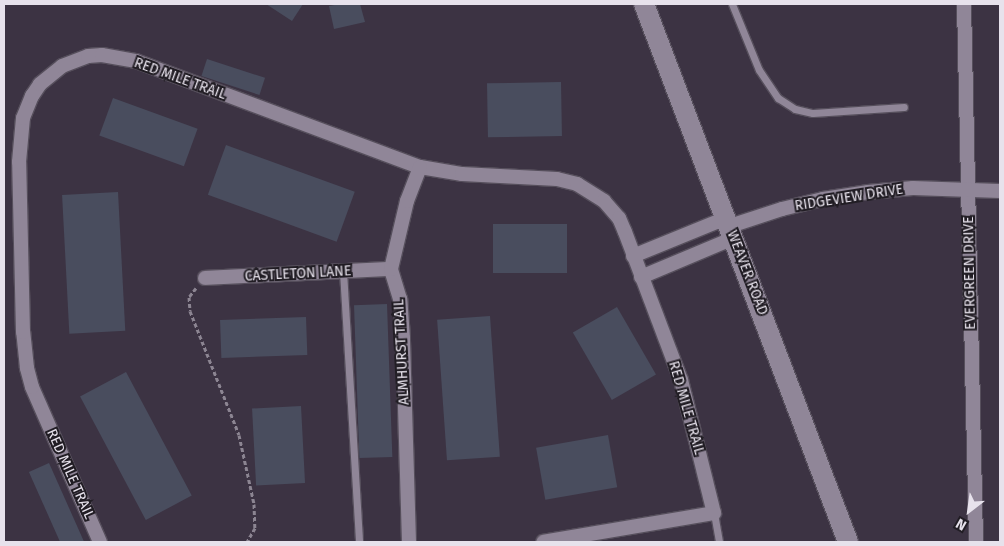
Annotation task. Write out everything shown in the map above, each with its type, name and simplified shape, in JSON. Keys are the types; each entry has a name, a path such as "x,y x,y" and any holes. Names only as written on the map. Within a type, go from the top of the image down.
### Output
{"main road":[{"name":"WEAVER ROAD","path":"644,4 848,542"}],"street":[{"name":"EVERGREEN DRIVE","path":"964,4 976,542"},
{"name":"RED MILE TRAIL","path":"100,542 32,387 23,332 19,162 23,118 32,96 40,84 62,66 88,56 102,55 136,61 420,167 462,174 557,179 577,184 604,201 619,218 681,380 714,513"},
{"path":"391,269 407,201 420,167"},
{"name":"RIDGEVIEW DRIVE","path":"730,227 782,209 823,199 913,188 1000,191"},
{"path":"633,256 730,227"},
{"path":"641,277 730,227"},
{"name":"CASTLETON LANE","path":"205,278 391,269"},
{"name":"ALMHURST TRAIL","path":"391,269 400,298 403,338 409,542"},
{"path":"543,542 566,541 714,513"}],"lane":[{"path":"732,4 759,70 778,98 795,109 813,113 904,107"},
{"path":"343,271 359,542"},
{"path":"714,513 719,542"}],"path":[{"path":"205,278 189,298 190,310 239,435 254,504 255,528 247,542"}],"building":[{"path":"266,4 303,4 292,21"},
{"path":"360,4 365,22 334,29 329,6"},
{"path":"207,59 265,78 259,95 201,76"},
{"path":"561,82 562,136 488,137 487,83"},
{"path":"113,98 198,129 184,166 99,136"},
{"path":"226,145 355,192 337,242 208,195"},
{"path":"118,192 125,331 69,334 62,195"},
{"path":"493,224 567,224 567,273 493,273"},
{"path":"387,304 392,457 359,458 354,305"},
{"path":"617,307 656,375 612,400 573,332"},
{"path":"490,316 500,457 447,460 437,320"},
{"path":"306,317 307,355 221,358 220,320"},
{"path":"126,372 192,496 146,520 80,396"},
{"path":"301,406 305,483 256,485 252,409"},
{"path":"608,435 617,487 545,500 536,448"},
{"path":"49,463 84,542 60,542 29,472"}]}
